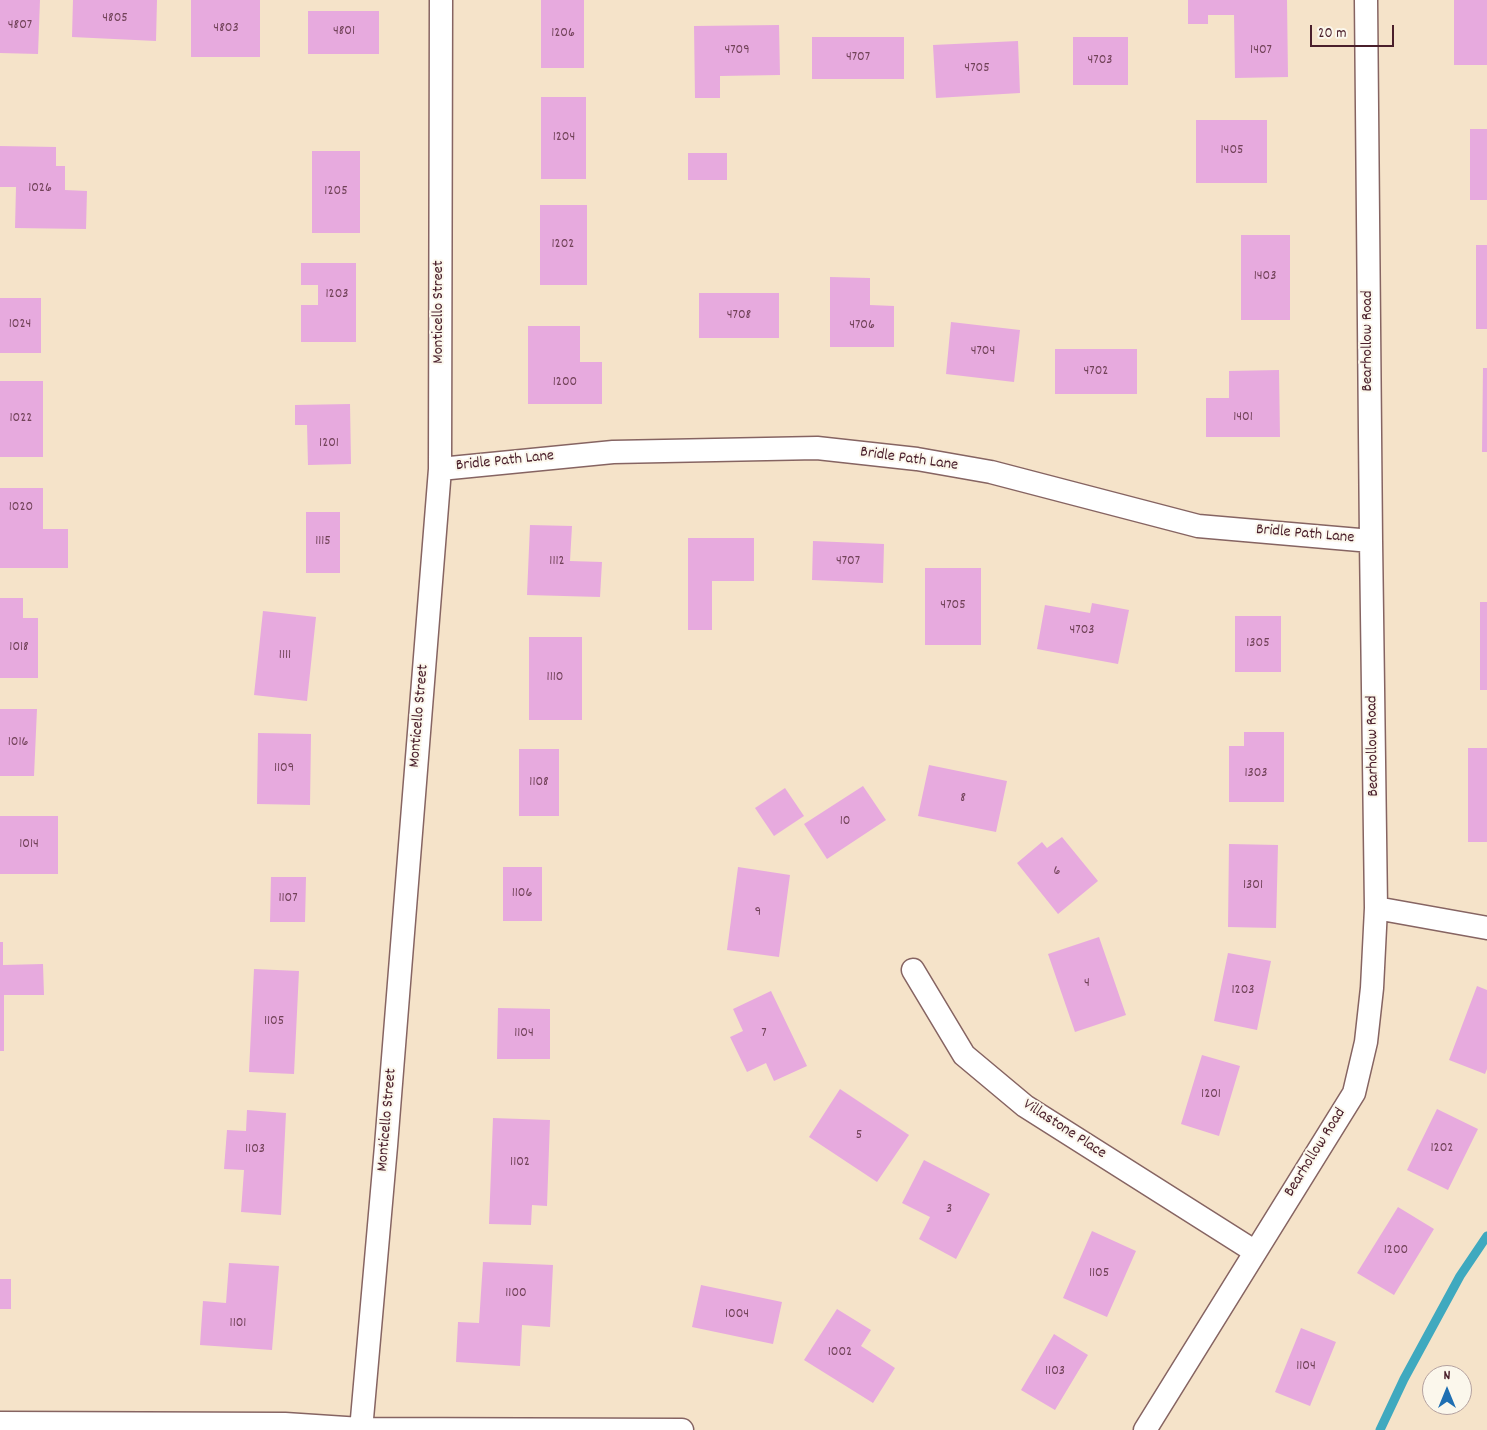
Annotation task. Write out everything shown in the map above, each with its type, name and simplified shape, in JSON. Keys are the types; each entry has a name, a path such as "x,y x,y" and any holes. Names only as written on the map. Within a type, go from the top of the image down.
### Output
{"street":[{"name":"Monticello Street","path":"361,1430 386,1146 440,469 441,0"},
{"name":"Bearhollow Road","path":"1145,1430 1354,1093 1366,1042 1372,988 1376,908 1366,0"},
{"name":"Bridle Path Lane","path":"440,469 613,452 816,448 917,459 990,472 1198,526 1371,541"},
{"path":"1376,908 1487,928"},
{"name":"Villastone Place","path":"913,970 964,1055 1018,1100 1254,1252"},
{"path":"0,1423 285,1424 361,1430 682,1430"}],"building":[{"path":"0,0 40,0 38,54 0,53"},
{"path":"73,0 157,0 156,41 72,37"},
{"path":"191,0 260,0 260,57 191,57"},
{"path":"541,0 584,0 584,68 541,68"},
{"path":"1188,0 1287,0 1288,77 1235,78 1234,15 1208,15 1208,24 1188,24"},
{"path":"1454,0 1487,0 1487,65 1454,65"},
{"path":"308,11 379,11 379,54 308,54"},
{"path":"779,25 780,75 720,76 720,98 695,98 694,26"},
{"path":"812,37 904,37 904,79 812,79"},
{"path":"1073,37 1128,37 1128,85 1073,85"},
{"path":"1018,41 1020,93 936,98 933,45"},
{"path":"541,97 586,97 586,179 541,179"},
{"path":"1196,120 1267,120 1267,183 1196,183"},
{"path":"1470,129 1487,129 1487,200 1470,200"},
{"path":"0,146 56,147 56,166 65,166 65,190 87,191 86,229 15,228 16,187 0,187"},
{"path":"312,151 360,151 360,233 312,233"},
{"path":"688,153 727,153 727,180 688,180"},
{"path":"540,205 587,205 587,285 540,285"},
{"path":"1241,235 1290,235 1290,320 1241,320"},
{"path":"1476,245 1487,245 1487,329 1476,329"},
{"path":"301,263 356,263 356,342 301,342 301,305 318,305 318,285 301,285"},
{"path":"830,277 870,278 870,305 894,306 894,347 830,347"},
{"path":"699,293 779,293 779,338 699,338"},
{"path":"0,298 41,298 41,353 0,353"},
{"path":"951,322 1020,330 1014,382 946,374"},
{"path":"528,326 580,326 580,362 602,362 602,404 528,404"},
{"path":"1055,349 1137,349 1137,394 1055,394"},
{"path":"1483,368 1487,368 1487,452 1482,452"},
{"path":"1279,370 1280,437 1206,437 1206,398 1229,398 1229,371"},
{"path":"0,381 43,381 43,457 0,457"},
{"path":"350,404 351,464 308,465 307,425 295,425 295,405"},
{"path":"0,488 43,488 43,529 68,529 68,568 0,568"},
{"path":"306,512 340,512 340,573 306,573"},
{"path":"530,525 572,526 570,561 602,562 600,597 527,595"},
{"path":"688,538 754,538 754,581 712,581 712,630 688,630"},
{"path":"813,541 884,544 883,583 812,580"},
{"path":"925,568 981,568 981,645 925,645"},
{"path":"0,598 23,598 23,618 38,618 38,678 0,678"},
{"path":"1480,602 1487,602 1487,690 1480,690"},
{"path":"1092,603 1129,610 1118,664 1037,649 1045,605 1090,613"},
{"path":"263,611 316,617 307,701 254,695"},
{"path":"1235,616 1281,616 1281,672 1235,672"},
{"path":"529,637 582,637 582,720 529,720"},
{"path":"0,709 37,709 34,776 0,776"},
{"path":"1244,732 1284,732 1284,802 1229,802 1229,746 1244,746"},
{"path":"258,733 311,734 310,805 257,804"},
{"path":"1468,748 1487,748 1487,842 1468,842"},
{"path":"519,749 559,749 559,816 519,816"},
{"path":"929,765 1007,781 996,832 918,816"},
{"path":"863,786 886,820 827,859 804,824"},
{"path":"785,788 804,816 774,836 755,808"},
{"path":"0,816 58,816 58,874 0,874"},
{"path":"1062,837 1098,881 1058,914 1017,863 1042,842 1047,848"},
{"path":"1229,844 1278,845 1276,928 1228,927"},
{"path":"503,867 542,867 542,921 503,921"},
{"path":"738,867 790,875 779,957 727,950"},
{"path":"271,877 306,877 305,922 270,922"},
{"path":"1099,937 1126,1015 1075,1032 1048,954"},
{"path":"0,942 3,942 3,965 43,964 44,995 4,995 4,1051 0,1051"},
{"path":"1228,953 1271,961 1257,1030 1214,1021"},
{"path":"254,969 299,971 294,1074 249,1072"},
{"path":"1477,986 1487,990 1487,1069 1485,1074 1449,1060"},
{"path":"771,991 807,1066 774,1081 766,1063 747,1072 730,1037 743,1031 733,1009"},
{"path":"498,1008 550,1009 550,1059 497,1059"},
{"path":"1202,1055 1240,1066 1219,1136 1181,1124"},
{"path":"840,1089 909,1135 877,1182 809,1137"},
{"path":"1437,1109 1478,1129 1448,1190 1407,1170"},
{"path":"247,1110 286,1113 281,1215 241,1212 244,1170 224,1169 227,1130 246,1131"},
{"path":"493,1118 550,1120 547,1206 532,1205 531,1225 489,1224"},
{"path":"924,1160 990,1194 956,1259 919,1239 930,1217 902,1203"},
{"path":"1398,1207 1434,1229 1394,1295 1357,1273"},
{"path":"1092,1231 1136,1251 1107,1317 1063,1298"},
{"path":"483,1262 553,1265 550,1327 522,1325 520,1366 456,1362 458,1322 479,1323"},
{"path":"229,1263 279,1266 272,1350 200,1345 203,1301 226,1303"},
{"path":"0,1279 11,1279 11,1309 0,1309"},
{"path":"701,1285 782,1302 773,1344 692,1327"},
{"path":"837,1309 871,1330 861,1346 895,1368 873,1403 804,1360"},
{"path":"1301,1328 1336,1342 1310,1406 1275,1392"},
{"path":"1054,1334 1088,1355 1055,1410 1021,1390"}],"waterway":[{"path":"1380,1430 1404,1379 1460,1276 1487,1236"}]}
